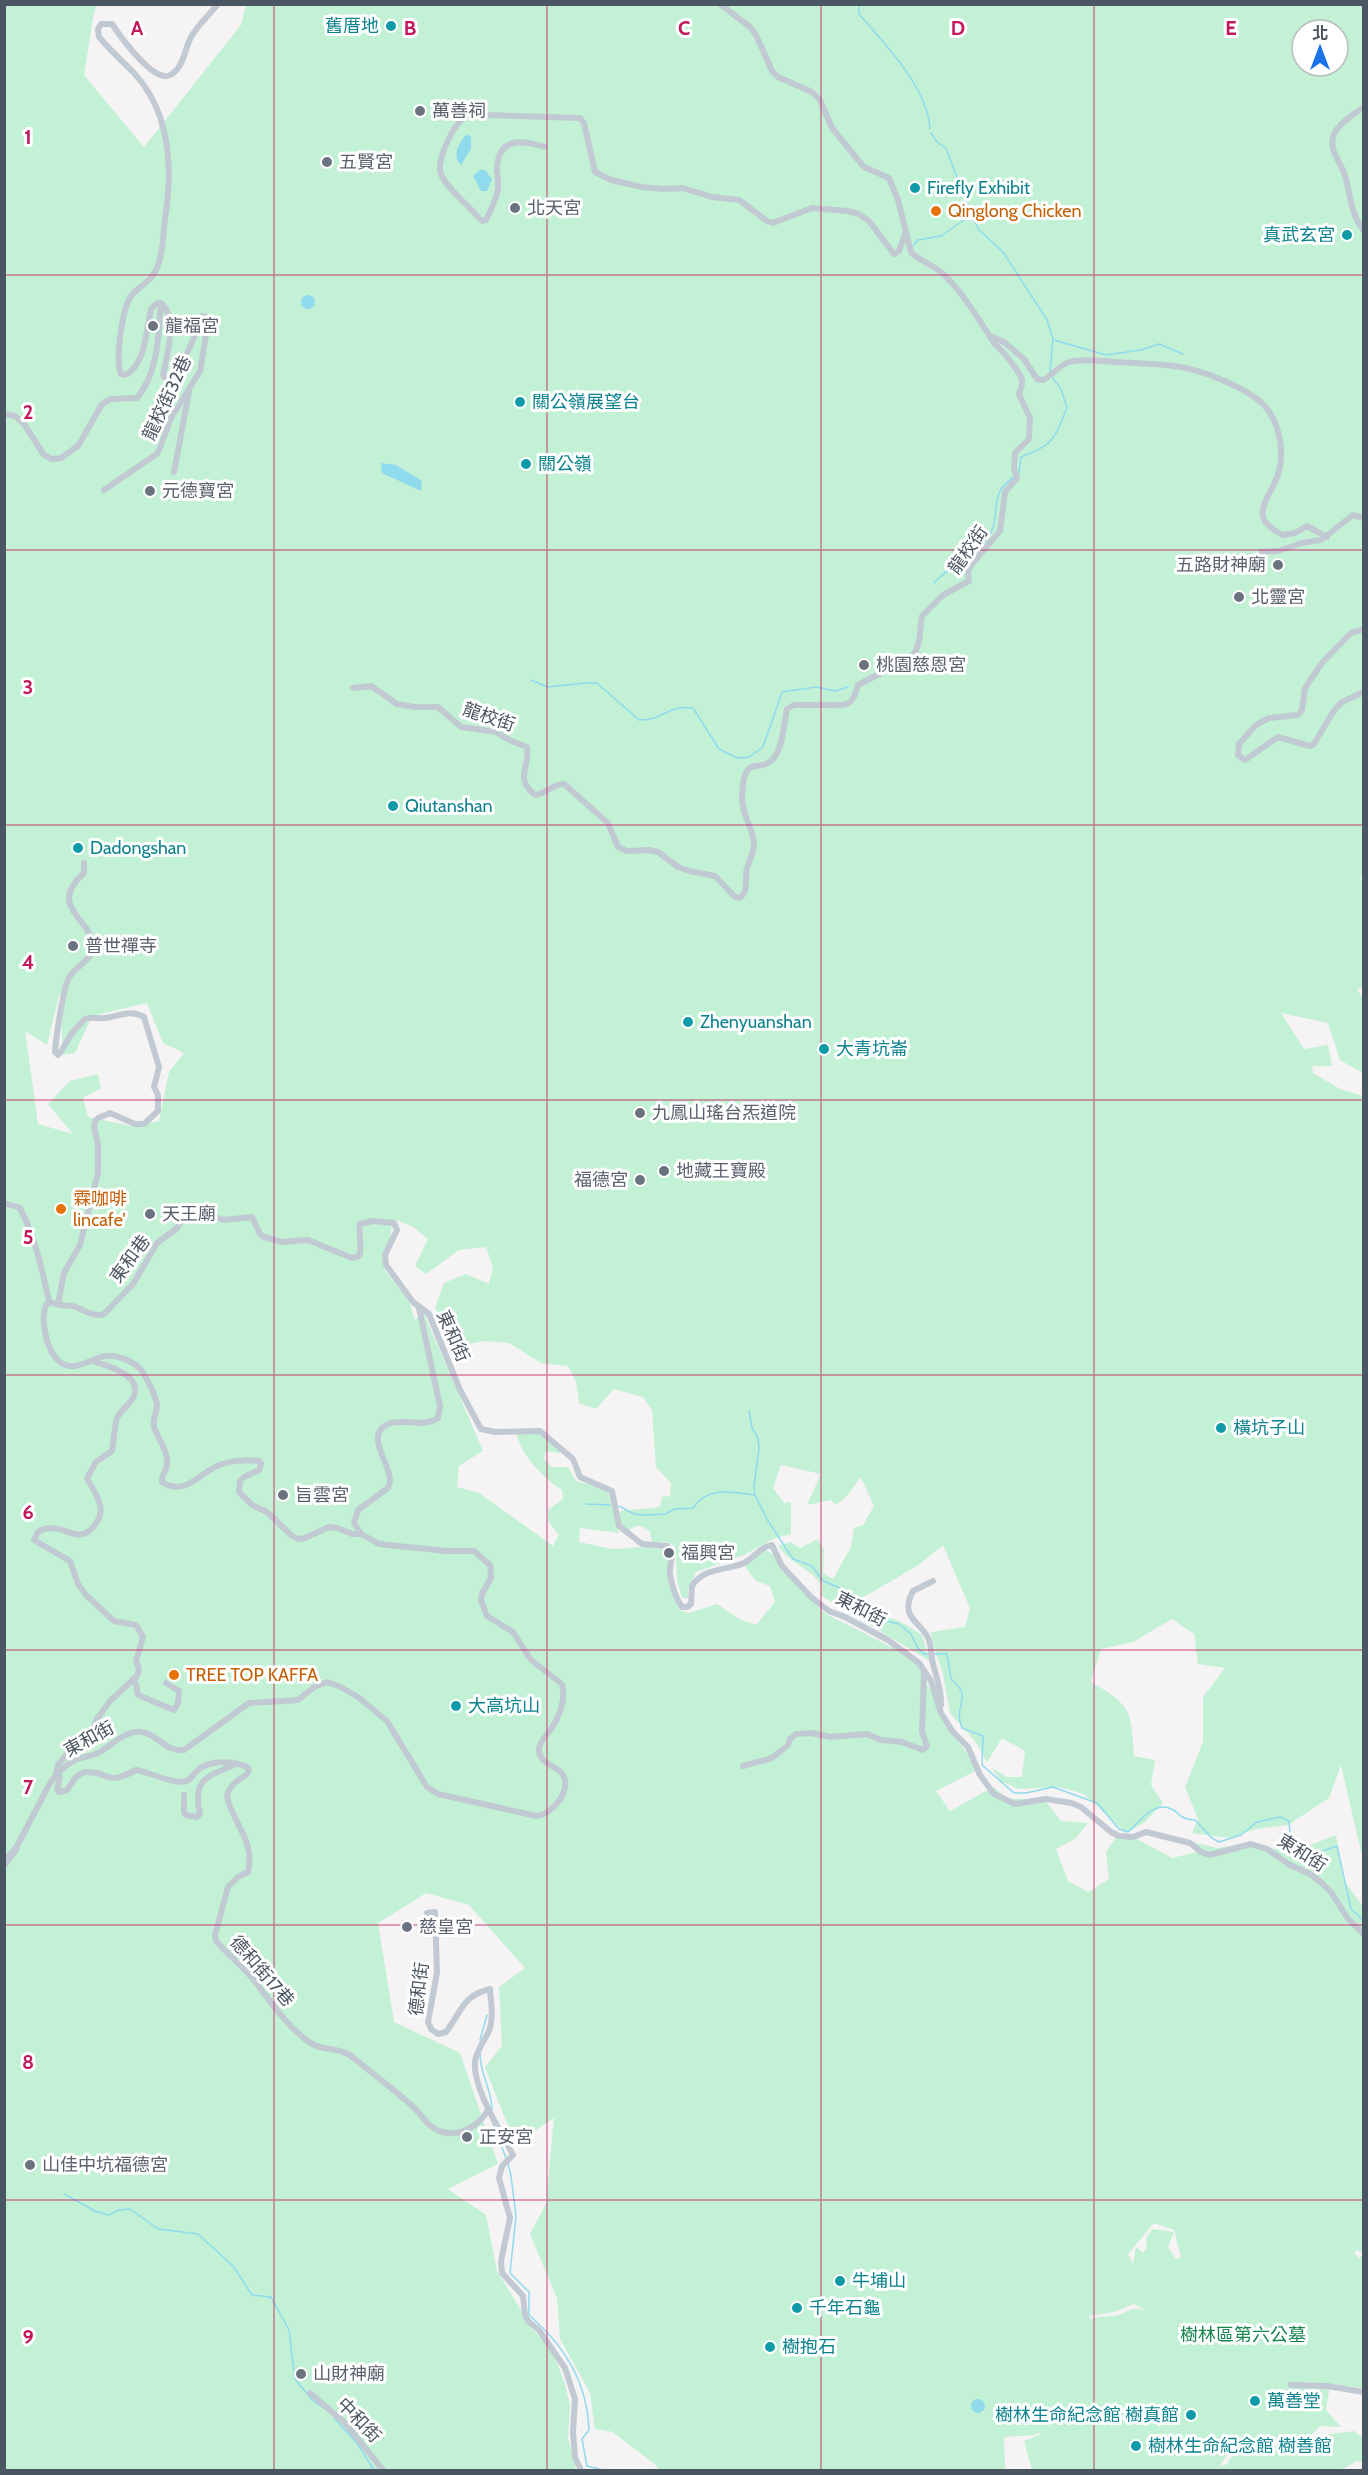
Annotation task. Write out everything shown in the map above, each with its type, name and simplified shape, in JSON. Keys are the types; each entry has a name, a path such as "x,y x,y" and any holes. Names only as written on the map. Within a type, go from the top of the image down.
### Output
{"street":[{"path":"4,414 15,416 24,424 45,455 52,459 61,458 78,446 102,404 111,399 137,398 142,391 157,358 161,303 151,309 141,354 133,371 125,375 121,374 118,367 119,354 126,308 131,295 154,273 160,254 170,194 170,165 160,117 140,82 99,37 98,29 101,24 112,24 129,47 156,74 165,77 172,75 178,67 193,34 218,4"},
{"name":"龍校街","path":"353,688 371,686 397,704 438,707 461,727 496,732 527,747 528,752 522,773 528,790 535,795 544,793 557,784 564,784 608,823 618,847 627,851 658,852 678,867 715,876 735,897 739,898 746,889 747,868 754,848 753,836 742,808 743,779 746,770 753,765 767,763 774,758 780,745 787,710 794,705 843,707 856,694 858,685 908,659 916,651 922,616 943,595 966,585 969,581 968,571 971,565 1000,531 1005,492 1016,482 1017,478 1014,468 1015,453 1029,439 1030,418 1019,394 1022,381 1019,374 1003,349 989,336 957,288 939,270 911,252 898,200 889,178 864,167 832,128 820,100 812,92 772,71 750,27 720,4"},
{"path":"1364,107 1340,126 1333,141 1335,156 1344,174 1353,215 1364,231"},
{"path":"545,147 521,141 512,142 504,148 499,156 497,168 498,190 486,220 482,221 478,217 441,175 439,165 455,128 464,116 474,112 487,115 580,118 584,123 595,172 611,180 652,188 683,188 712,197 739,200 773,223 812,208 860,214 869,221 894,254 899,250 905,233"},
{"name":"龍校街32巷","path":"104,490 158,453 171,418 200,371 209,317 202,316 176,371 165,378 163,375 170,322 165,307 161,303"},
{"path":"989,336 1004,342 1024,359 1037,379 1049,378 1062,365 1071,362 1102,362 1176,366 1242,388 1265,406 1272,415 1280,442 1279,471 1263,501 1264,517 1269,526 1283,535 1294,533 1307,526 1327,537"},
{"path":"174,472 189,389"},
{"path":"1261,552 1278,551 1302,543 1321,540 1353,515 1364,518"},
{"path":"1364,629 1351,633 1318,669 1305,688 1302,710 1298,715 1275,716 1261,722 1239,744 1238,755 1245,760 1278,737 1310,746 1314,744 1333,712 1342,702 1364,692"},
{"path":"49,1301 58,1304 64,1273 80,1245 98,1173 95,1121 110,1113 135,1124 144,1124 158,1111 159,1103 154,1087 159,1067 144,1017 136,1013 128,1012 105,1018 85,1019 72,1033 60,1053 58,1055 55,1052 64,987 71,974 93,948 90,937 73,911 69,891 72,883 84,873 84,863"},
{"path":"4,1203 20,1208 27,1222 44,1275 49,1301"},
{"name":"東和巷","path":"58,1304 74,1306 100,1316 108,1311 133,1284 157,1243 176,1229 186,1212 195,1209 223,1220 252,1217 260,1234 264,1237 282,1242 308,1240 352,1258 359,1256 361,1252 358,1233 360,1224 373,1221 394,1223 397,1230 385,1255 386,1265 419,1308"},
{"path":"49,1301 44,1307 44,1325 48,1346 53,1356 67,1366 105,1356 116,1356 141,1370 157,1406 153,1424 166,1455 167,1466 161,1478 167,1486 192,1483 217,1466 252,1460 259,1461 261,1464 259,1470 240,1480 239,1492 252,1505 267,1512 291,1535 298,1539 305,1538 329,1527 352,1534 362,1534"},
{"name":"東和街","path":"57,1774 74,1761 99,1753 131,1733 144,1732 171,1748 184,1750 249,1703 298,1700 314,1687 327,1682 358,1696 387,1721 427,1787 438,1794 536,1816 547,1814 565,1788 565,1780 562,1773 540,1755 539,1747 557,1719 564,1696 562,1684 531,1660 513,1632 487,1616 481,1600 482,1593 491,1578 490,1565 474,1551 379,1545 362,1534 354,1523 357,1510 388,1488 390,1478 377,1442 378,1434 383,1427 398,1421 432,1422 438,1418 440,1411 419,1308 426,1310 429,1314 460,1390 481,1429 495,1432 540,1431 568,1454 577,1467 580,1477 612,1491 620,1526 642,1544 667,1546 671,1550 673,1555 670,1574 682,1607 691,1604 692,1586 704,1575 741,1564 763,1547 772,1545 782,1566 811,1597 829,1611 888,1640 919,1663 924,1669 953,1732 968,1747 987,1787 1005,1800 1015,1804 1046,1798 1071,1803 1081,1807 1119,1836 1133,1837 1146,1832 1190,1843 1201,1852 1210,1855 1251,1844 1267,1849 1323,1883 1348,1919 1364,1934"},
{"path":"4,1864 15,1850 57,1774 58,1765 66,1755 83,1747 110,1701 132,1680 139,1669 136,1660 144,1637 136,1625 114,1621 86,1595 78,1584 70,1561 34,1540 45,1528 53,1527 75,1535 84,1535 92,1530 100,1518 102,1510 98,1497 87,1478 96,1462 112,1451 117,1418 134,1397 135,1390 133,1380 123,1373 92,1361"},
{"path":"933,1581 914,1591 908,1606 914,1622 928,1638 942,1692 941,1710"},
{"path":"743,1766 772,1758 788,1745 790,1739 796,1734 811,1733 824,1737 867,1734 881,1740 902,1742 923,1750 927,1746 922,1732 924,1669"},
{"path":"132,1680 136,1684 138,1695 174,1710 178,1703 179,1691 166,1683"},
{"path":"57,1774 60,1777 57,1790 62,1792 67,1790 76,1777 84,1772 120,1779 136,1770 168,1780 185,1782 204,1766 214,1763 236,1764"},
{"path":"184,1795 184,1812 194,1818 197,1817 200,1814 197,1801 201,1784 211,1774 236,1764"},
{"name":"德和街17巷","path":"236,1764 248,1767 249,1771 229,1788 228,1800 247,1844 249,1867 248,1872 228,1887 215,1935 216,1941 257,1984 276,2011 310,2043 319,2047 345,2051 411,2104 427,2124 435,2130 454,2133 480,2123 492,2114"},
{"name":"德和街","path":"427,1912 435,1912 436,1915 434,1931 438,1952 435,1993 428,2022 431,2029 438,2034 446,2032 468,1998 490,1989 491,2021 475,2061 476,2080 513,2155 504,2164 498,2178 510,2218 501,2261 502,2273 523,2296 525,2316 528,2321 539,2330 565,2368 575,2399 573,2432 575,2458 581,2470"},
{"path":"1291,2385 1327,2386 1364,2392"},
{"name":"中和街","path":"310,2393 345,2423 383,2470"}],"green space":[{"name":"樹林區第六公墓","path":"5,5 97,5 84,75 144,147 241,25 246,5 1363,5 1364,873 1360,878 1364,881 1364,985 1357,990 1363,998 1363,1073 1340,1060 1328,1023 1281,1013 1304,1049 1328,1045 1332,1066 1312,1066 1313,1073 1340,1089 1363,1096 1363,1855 1341,1765 1329,1798 1288,1825 1256,1829 1229,1838 1192,1833 1198,1819 1185,1787 1203,1742 1203,1697 1225,1668 1198,1664 1194,1634 1172,1619 1133,1642 1101,1649 1091,1682 1114,1697 1127,1711 1132,1729 1134,1756 1155,1760 1151,1785 1163,1803 1145,1822 1126,1833 1084,1794 1059,1787 1018,1789 1001,1781 992,1768 1007,1777 1022,1777 1025,1751 1002,1738 987,1762 975,1741 950,1713 943,1674 931,1632 965,1627 970,1608 943,1545 917,1566 862,1598 885,1616 901,1622 922,1635 930,1661 820,1595 822,1586 817,1580 778,1546 790,1542 800,1548 818,1539 824,1550 823,1573 833,1579 851,1547 854,1528 863,1525 874,1506 861,1477 846,1497 836,1505 831,1500 807,1505 821,1474 781,1465 773,1488 784,1503 791,1502 791,1534 773,1539 744,1555 696,1572 688,1589 688,1598 682,1598 677,1580 675,1546 666,1542 652,1542 650,1531 639,1525 630,1529 631,1533 625,1533 618,1519 621,1511 660,1507 662,1497 670,1496 671,1483 656,1467 652,1410 643,1397 614,1389 596,1409 579,1403 576,1382 568,1366 541,1363 509,1343 485,1341 457,1346 449,1344 435,1308 444,1283 466,1274 489,1284 493,1267 486,1247 459,1250 426,1274 415,1266 428,1239 412,1226 395,1220 391,1228 391,1242 384,1269 409,1301 415,1320 423,1311 483,1451 459,1466 457,1487 479,1493 553,1546 559,1535 548,1521 548,1510 563,1499 562,1490 534,1465 523,1450 516,1433 542,1434 559,1448 560,1453 546,1451 544,1459 552,1467 568,1467 576,1481 608,1490 619,1533 580,1528 579,1542 612,1549 647,1547 667,1550 672,1560 668,1577 679,1610 689,1613 717,1604 739,1619 756,1625 775,1602 770,1586 756,1581 744,1565 765,1550 773,1554 785,1573 826,1614 915,1659 927,1685 935,1695 951,1732 979,1769 936,1791 950,1811 993,1787 1009,1799 1044,1799 1061,1821 1088,1823 1076,1838 1056,1849 1068,1881 1088,1892 1109,1879 1106,1852 1116,1837 1137,1839 1172,1858 1197,1852 1192,1842 1217,1848 1250,1843 1267,1848 1295,1851 1336,1835 1343,1879 1364,1908 1364,2253 1357,2250 1354,2253 1359,2258 1363,2255 1363,2388 1330,2384 1326,2410 1341,2427 1320,2426 1310,2436 1288,2437 1262,2446 1229,2452 1219,2467 1227,2464 1233,2455 1324,2435 1354,2431 1363,2438 1363,2462 1357,2461 1341,2470 1032,2470 1024,2441 1041,2432 1034,2435 1004,2437 1005,2470 658,2470 657,2466 613,2432 595,2429 590,2393 560,2339 557,2298 530,2234 546,2204 554,2118 515,2144 485,2067 502,2046 499,1987 525,1968 469,1905 426,1893 378,1923 394,2022 460,2053 498,2164 448,2189 486,2215 497,2271 532,2328 553,2353 570,2405 568,2438 576,2470 5,2470","holes":["60,992 63,1055 75,1053 92,1016 147,1003 163,1043 184,1053 169,1072 159,1121 132,1126 88,1117 83,1098 101,1088 98,1074 70,1081 48,1104 73,1134 38,1124 25,1031 47,1045","1154,2223 1174,2230 1181,2257 1176,2259 1168,2247 1174,2232 1152,2229 1146,2239 1147,2248 1143,2253 1136,2247 1133,2264 1128,2254","1134,2304 1146,2311 1131,2309 1114,2316 1090,2319 1089,2316 1114,2312"]}],"water":[{"path":"467,134 471,137 471,149 461,165 456,153"},
{"path":"480,170 485,170 492,179 487,191 481,191 473,176"},
{"path":"305,295 311,295 315,302 311,309 305,309 301,305 301,299"},
{"path":"381,463 396,465 422,481 421,491 382,473"},
{"path":"975,2399 981,2399 985,2406 981,2413 975,2413 971,2409 971,2403"}],"waterway":[{"path":"859,4 859,14 914,83 922,98 930,129"},
{"path":"931,133 937,142 946,148 971,215 979,230 1003,252 1047,320 1053,339 1050,372"},
{"path":"913,246 918,240 941,236 971,215"},
{"path":"1054,340 1106,355 1141,350 1159,344 1183,354"},
{"path":"1019,473 1021,457 1040,449 1051,440 1067,408 1061,389 1052,377"},
{"path":"934,583 988,538 992,530 997,498 1005,484 1014,477"},
{"path":"531,680 548,687 597,683 639,720 654,718 678,708 693,708 719,749 737,758 749,757 763,747 782,692 816,687 835,691 848,687"},
{"path":"749,1411 752,1428 758,1438 759,1449 755,1495 768,1521 793,1559 812,1566 823,1581 840,1588 879,1619 899,1624 911,1634 917,1647 924,1654 929,1654"},
{"path":"619,1506 634,1514 665,1514 675,1509 693,1508 705,1496 713,1493 754,1495"},
{"path":"586,1504 610,1505"},
{"path":"934,1654 947,1654 951,1679 961,1692 959,1713 962,1728 983,1736 982,1765 1014,1793 1026,1793 1053,1787 1097,1803 1119,1829 1128,1832 1151,1811 1157,1808 1169,1808 1182,1817 1195,1820 1219,1842 1241,1835 1257,1822 1280,1817 1289,1821 1292,1842 1297,1850 1306,1857 1337,1846 1351,1909 1364,1921"},
{"path":"480,2040 487,2015"},
{"path":"480,2054 492,2110"},
{"path":"493,2124 506,2158"},
{"path":"508,2163 516,2216 510,2273 529,2292 529,2315 553,2339 572,2366 584,2396 587,2413 589,2430 582,2439 587,2466 603,2470"},
{"path":"64,2194 95,2211 108,2215 119,2210 130,2209 158,2229 198,2234 234,2267 252,2295 271,2297 289,2330 295,2379 312,2400 324,2408"},
{"path":"334,2418 357,2443 374,2470"}],"place":[{"name":"舊厝地","path":"391,26"},
{"name":"萬善祠","path":"420,111"},
{"name":"五賢宮","path":"327,162"},
{"name":"Firefly Exhibit","path":"915,188"},
{"name":"北天宮","path":"515,208"},
{"name":"Qinglong Chicken","path":"936,211"},
{"name":"真武玄宮","path":"1347,235"},
{"name":"龍福宮","path":"153,326"},
{"name":"關公嶺展望台","path":"520,402"},
{"name":"關公嶺","path":"526,464"},
{"name":"元德寶宮","path":"150,491"},
{"name":"五路財神廟","path":"1278,565"},
{"name":"北靈宮","path":"1239,597"},
{"name":"桃園慈恩宮","path":"864,665"},
{"name":"Qiutanshan","path":"393,806"},
{"name":"Dadongshan","path":"78,848"},
{"name":"普世禪寺","path":"73,946"},
{"name":"Zhenyuanshan","path":"688,1022"},
{"name":"大青坑崙","path":"824,1049"},
{"name":"九鳳山瑤台炁道院","path":"640,1113"},
{"name":"地藏王寶殿","path":"664,1171"},
{"name":"福德宮","path":"640,1180"},
{"name":"霖咖啡 lincafe'","path":"61,1209"},
{"name":"天王廟","path":"150,1214"},
{"name":"橫坑子山","path":"1221,1428"},
{"name":"旨雲宮","path":"283,1495"},
{"name":"福興宮","path":"669,1553"},
{"name":"TREE TOP KAFFA","path":"174,1675"},
{"name":"大高坑山","path":"456,1706"},
{"name":"慈皇宮","path":"407,1927"},
{"name":"正安宮","path":"467,2137"},
{"name":"山佳中坑福德宮","path":"30,2165"},
{"name":"牛埔山","path":"840,2281"},
{"name":"千年石龜","path":"797,2308"},
{"name":"樹抱石","path":"770,2347"},
{"name":"山財神廟","path":"301,2374"},
{"name":"萬善堂","path":"1255,2401"},
{"name":"樹林生命紀念館 樹真館","path":"1191,2415"},
{"name":"樹林生命紀念館 樹善館","path":"1136,2446"}]}
